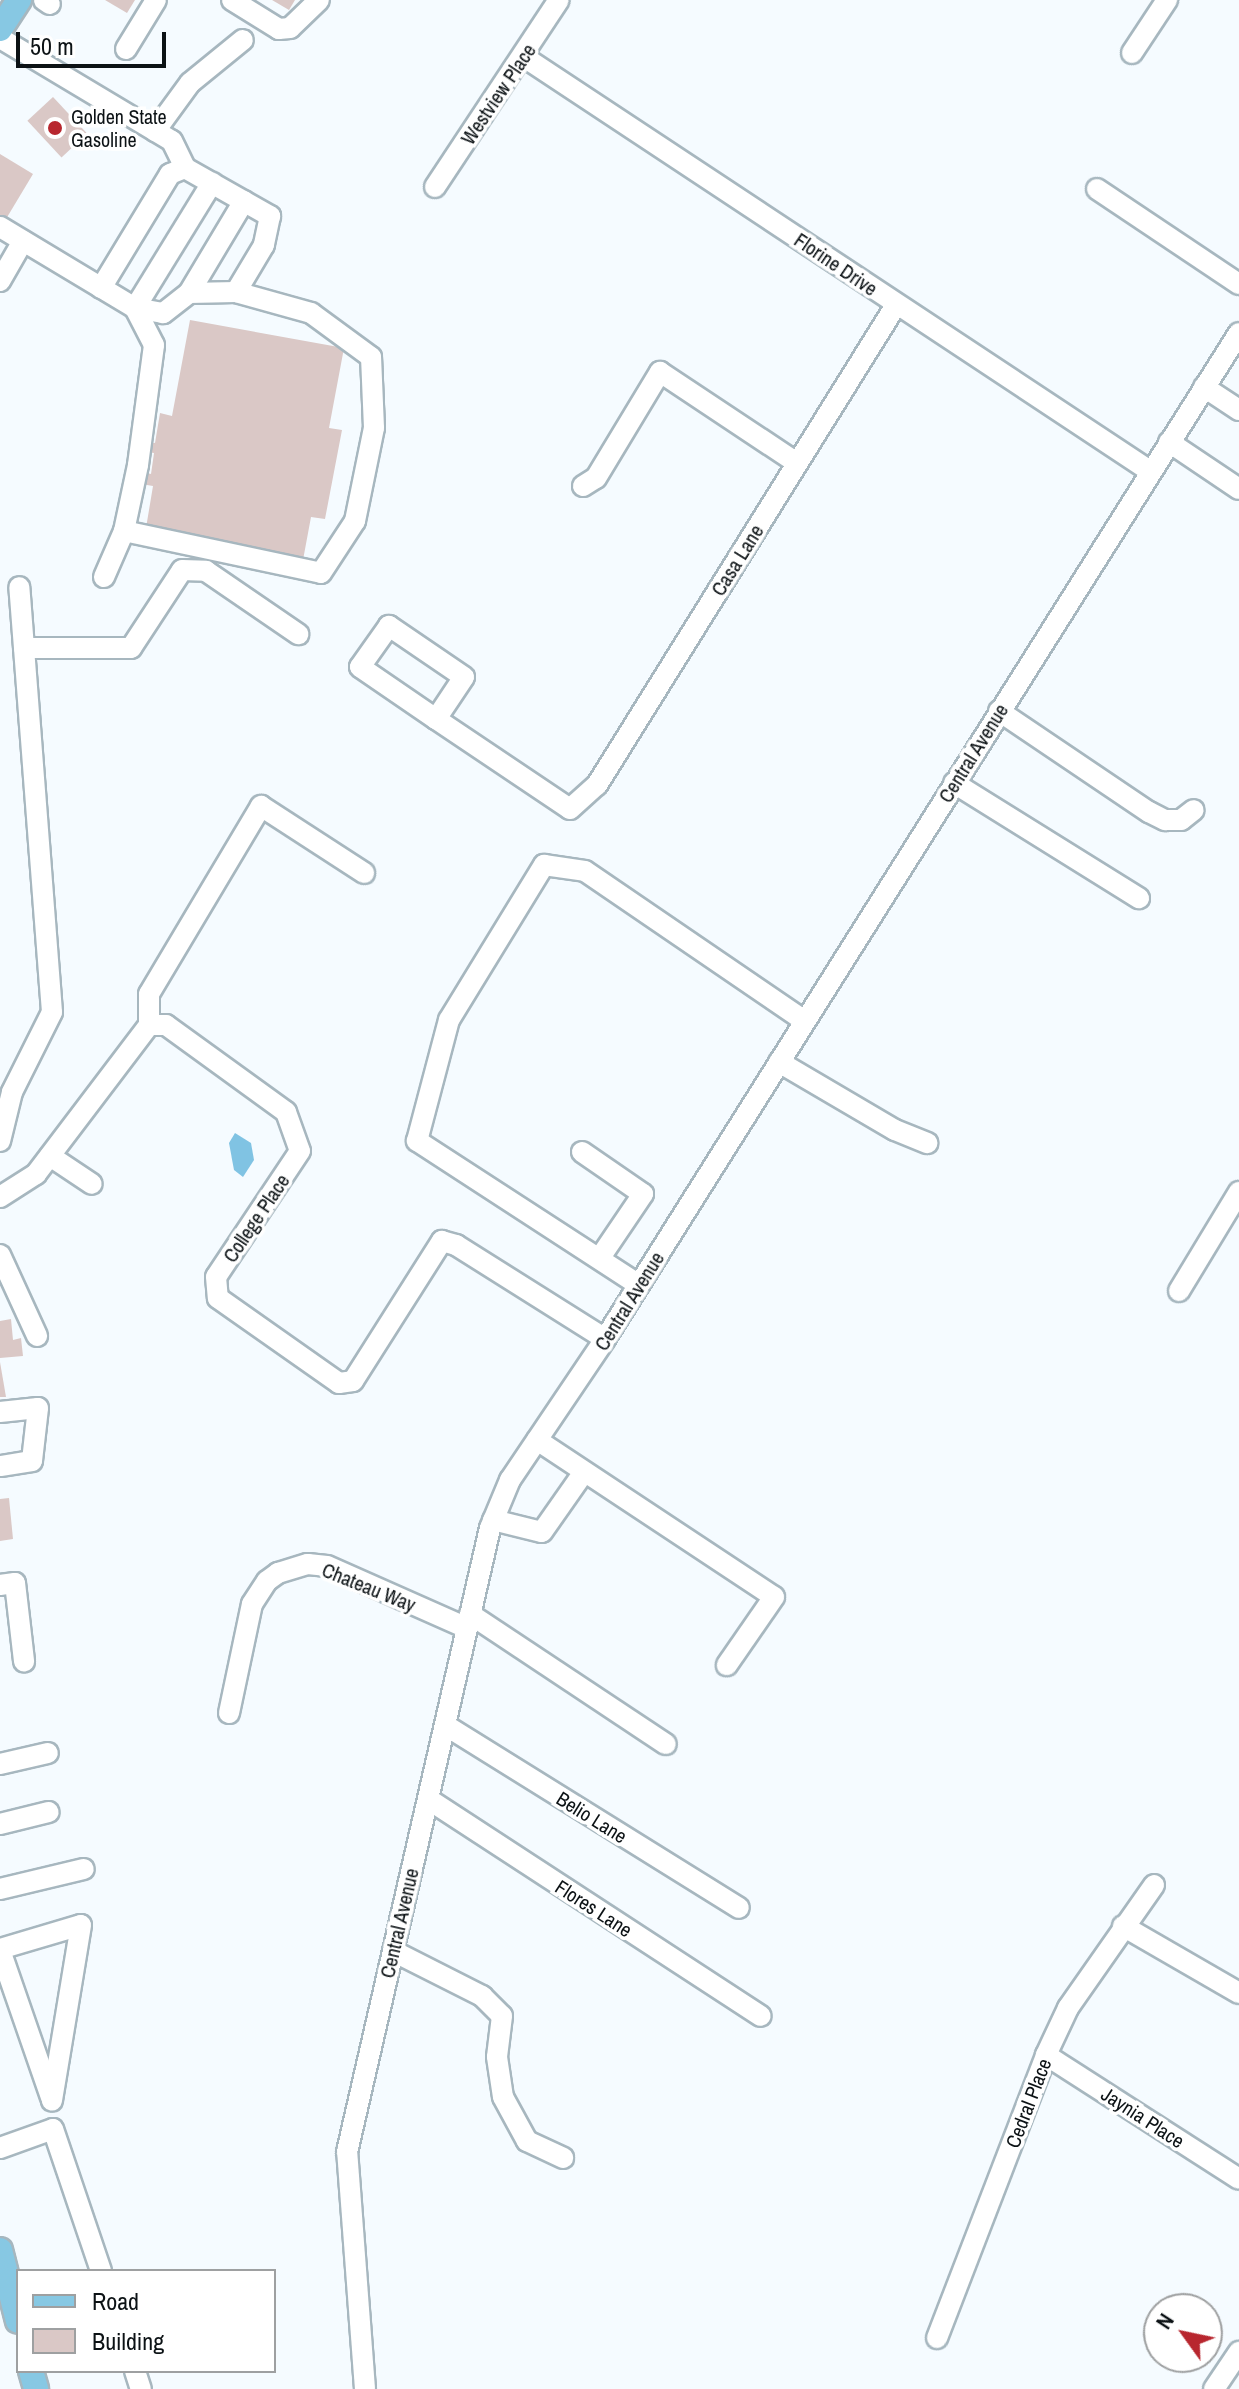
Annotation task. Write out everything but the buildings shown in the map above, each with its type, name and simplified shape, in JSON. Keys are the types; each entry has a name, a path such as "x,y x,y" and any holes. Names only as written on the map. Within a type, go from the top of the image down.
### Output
{"main road":[{"path":"0,29 19,0"},
{"path":"0,2250 16,2313"}],"street":[{"path":"126,49 156,0"},
{"path":"232,0 279,29 290,28 319,0"},
{"name":"Westview Place","path":"435,187 559,0"},
{"path":"1132,53 1167,0"},
{"path":"0,38 172,141 185,168 270,216 264,245 236,292"},
{"path":"155,131 190,83 243,40"},
{"name":"Florine Drive","path":"524,57 1150,471"},
{"path":"101,288 170,174 185,168"},
{"path":"135,308 212,183"},
{"path":"1097,189 1239,284"},
{"path":"0,227 135,308 163,313 189,293 244,201"},
{"path":"0,281 23,241"},
{"path":"124,531 321,573 355,521 374,428 371,357 311,313 236,292 189,293"},
{"name":"Casa Lane","path":"436,719 570,809 597,785 896,305"},
{"path":"104,577 124,531 138,465 154,345 135,308"},
{"name":"Central Avenue","path":"365,2389 347,2152 468,1621 493,1520 510,1480 605,1339 1150,471 1238,338"},
{"path":"583,486 596,478 660,372 797,463"},
{"path":"1204,387 1239,410"},
{"path":"1169,442 1239,489"},
{"path":"24,648 131,648 182,570 206,571 298,634"},
{"path":"0,1141 12,1092 52,1012 19,587"},
{"path":"389,626 464,677 436,719 360,667 389,626"},
{"path":"999,711 1149,812 1165,820 1181,820 1194,810"},
{"path":"954,783 1139,898"},
{"path":"0,1197 36,1174 149,1025 149,994 261,806 364,873"},
{"path":"639,1285 417,1141 449,1020 544,865 585,871 805,1021"},
{"name":"College Place","path":"149,1025 166,1025 286,1112 300,1151 216,1277 218,1298 339,1383 353,1381 442,1241 456,1245 605,1339"},
{"path":"779,1062 895,1130 927,1143"},
{"path":"582,1152 643,1194 599,1259"},
{"path":"50,1156 92,1184"},
{"path":"1179,1291 1239,1192"},
{"path":"0,1255 37,1336"},
{"path":"0,1412 38,1408 32,1461 0,1466"},
{"path":"537,1440 774,1597 727,1665"},
{"path":"493,1520 542,1532 584,1472"},
{"name":"Chateau Way","path":"229,1713 252,1604 267,1581 278,1573 308,1564 327,1566 468,1621 666,1744"},
{"path":"0,1585 15,1583 24,1661"},
{"name":"Belio Lane","path":"445,1725 739,1908"},
{"path":"0,1764 48,1753"},
{"name":"Flores Lane","path":"428,1799 761,2016"},
{"path":"0,1824 49,1812"},
{"path":"0,1889 84,1869"},
{"name":"Cedral Place","path":"937,2338 1046,2055 1068,2008 1154,1885"},
{"path":"81,1925 52,2101 0,1949 81,1925"},
{"path":"1123,1926 1239,1993"},
{"path":"393,1951 482,1996 502,2016 497,2057 503,2097 527,2141 563,2158"},
{"name":"Jaynia Place","path":"1046,2055 1239,2179"},
{"path":"0,2148 53,2129 100,2269"},
{"path":"1214,2389 1239,2352"}],"water":[{"path":"235,1133 251,1143 254,1160 243,1177 234,1170 229,1143"}],"place":[{"name":"Golden State Gasoline","path":"55,128"}]}
